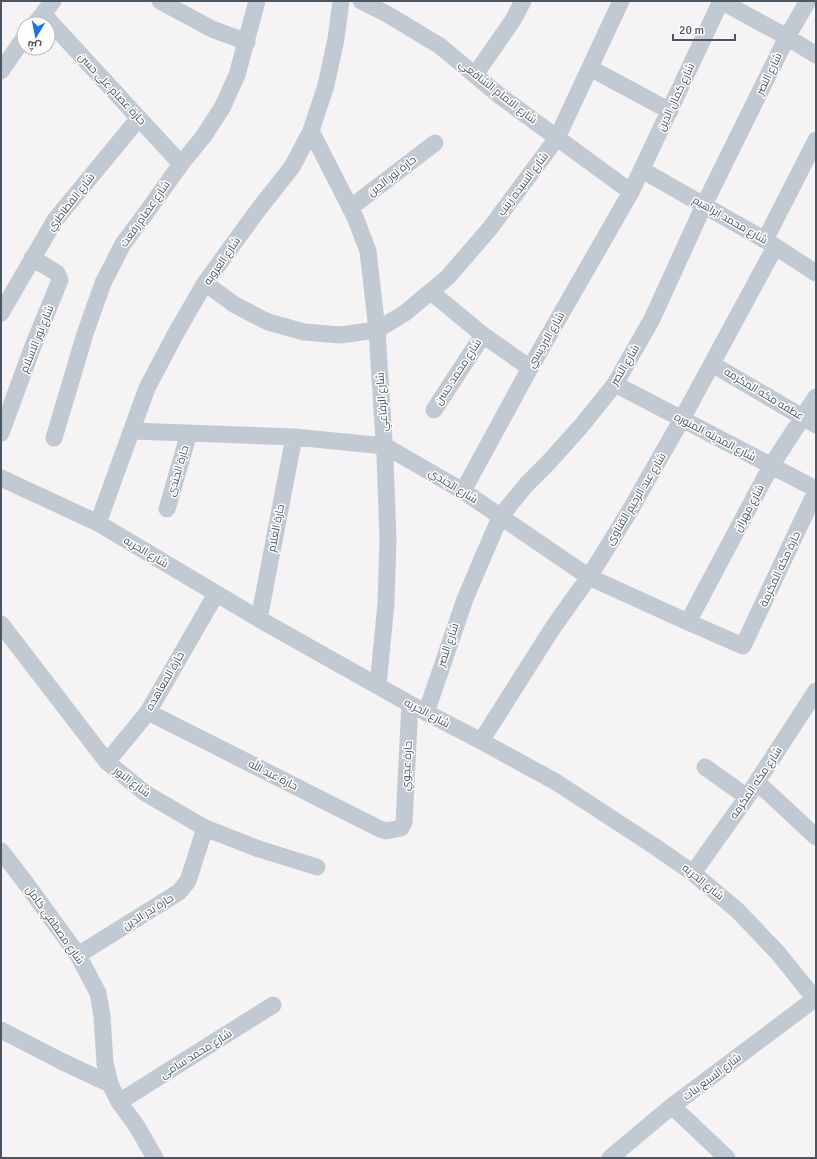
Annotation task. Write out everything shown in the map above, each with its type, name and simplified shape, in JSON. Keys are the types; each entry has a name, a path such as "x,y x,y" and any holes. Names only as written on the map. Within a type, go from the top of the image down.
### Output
{"street":[{"path":"160,1 212,29 247,42"},
{"name":"شارع عصام رفعت","path":"54,438 103,283 123,244 180,164 203,137 222,108 237,75 257,1"},
{"name":"شارع العروبه","path":"98,523 147,388 176,333 205,283 292,166 311,131 326,85 336,39 341,1"},
{"name":"شارع الامام الشافعي","path":"361,1 390,8 440,46 500,96 631,192"},
{"path":"475,75 513,20 523,1"},
{"name":"شارع السيده زينب","path":"377,330 405,312 448,277 491,227 557,138 621,1"},
{"name":"شارع النصر","path":"426,713 465,599 500,517 526,485 582,425 615,384 652,319 704,205 787,37 808,1"},
{"path":"718,2 787,37 816,55"},
{"name":"شارع كمال الدين","path":"631,192 670,111 718,2"},
{"name":"حارة عصام على حسن","path":"43,13 180,164"},
{"path":"1,71 16,49"},
{"path":"590,68 670,111"},
{"name":"شارع الفطاطري","path":"1,313 55,220 139,118"},
{"name":"شارع الرفاعي","path":"311,131 350,208 368,251 377,330 388,539 386,603 378,686"},
{"name":"شارع عبد الرحيم القناوى","path":"481,741 554,626 589,577 629,512 682,419 712,364 770,244 816,140"},
{"name":"حارة نور الدين","path":"350,208 435,143"},
{"name":"شارع محمد ابراهيم","path":"642,170 770,244 816,273"},
{"name":"شارع البرديسي","path":"463,490 530,368 631,192"},
{"name":"شارع نور الاسلام","path":"1,433 33,346 60,280 57,273 32,258"},
{"path":"205,283 235,305 268,322 296,330 340,335 377,330"},
{"name":"شارع محمد حسن","path":"431,292 482,335 530,368"},
{"name":"شارع محمد حسن","path":"434,410 482,335"},
{"name":"عطفه مكه المكرمه","path":"712,364 809,422"},
{"name":"شارع المدينه المنوره","path":"615,384 816,490"},
{"name":"شارع مهران","path":"688,622 771,466 809,422 816,398"},
{"name":"شارع الجندي","path":"132,431 294,437 384,446 463,490 589,577 744,646"},
{"name":"حارة الجندى","path":"168,509 189,433"},
{"name":"حارة الغلام","path":"259,618 294,437"},
{"name":"شارع الحريه","path":"1,478 98,523 216,594 378,686 556,782 693,873 738,911 778,953 815,998"},
{"name":"حارة مكه المكرمة","path":"744,646 816,490"},
{"name":"حارة المعاهده","path":"107,762 148,712 216,594"},
{"name":"شارع النور","path":"1,624 107,762 145,793 205,828 259,849 317,867"},
{"name":"شارع مكه المكرمه","path":"693,873 747,797 816,691"},
{"name":"حارة عجوي","path":"401,828 404,822 410,704"},
{"name":"حارة عبد الله","path":"148,712 380,829 386,831 401,828"},
{"path":"705,767 747,797"},
{"path":"757,782 816,837"},
{"name":"حارة بدر الدين","path":"78,955 179,892 188,880 205,828"},
{"name":"شارع مصطفي كامل","path":"1,851 78,955 98,993 102,1016 106,1063 110,1084 155,1158"},
{"name":"شارع السبع بنات","path":"610,1158 672,1106 815,998"},
{"name":"شارع محمد سامى","path":"120,1102 273,1005"},
{"path":"1,1030 110,1084"},
{"path":"672,1106 727,1158"}]}
